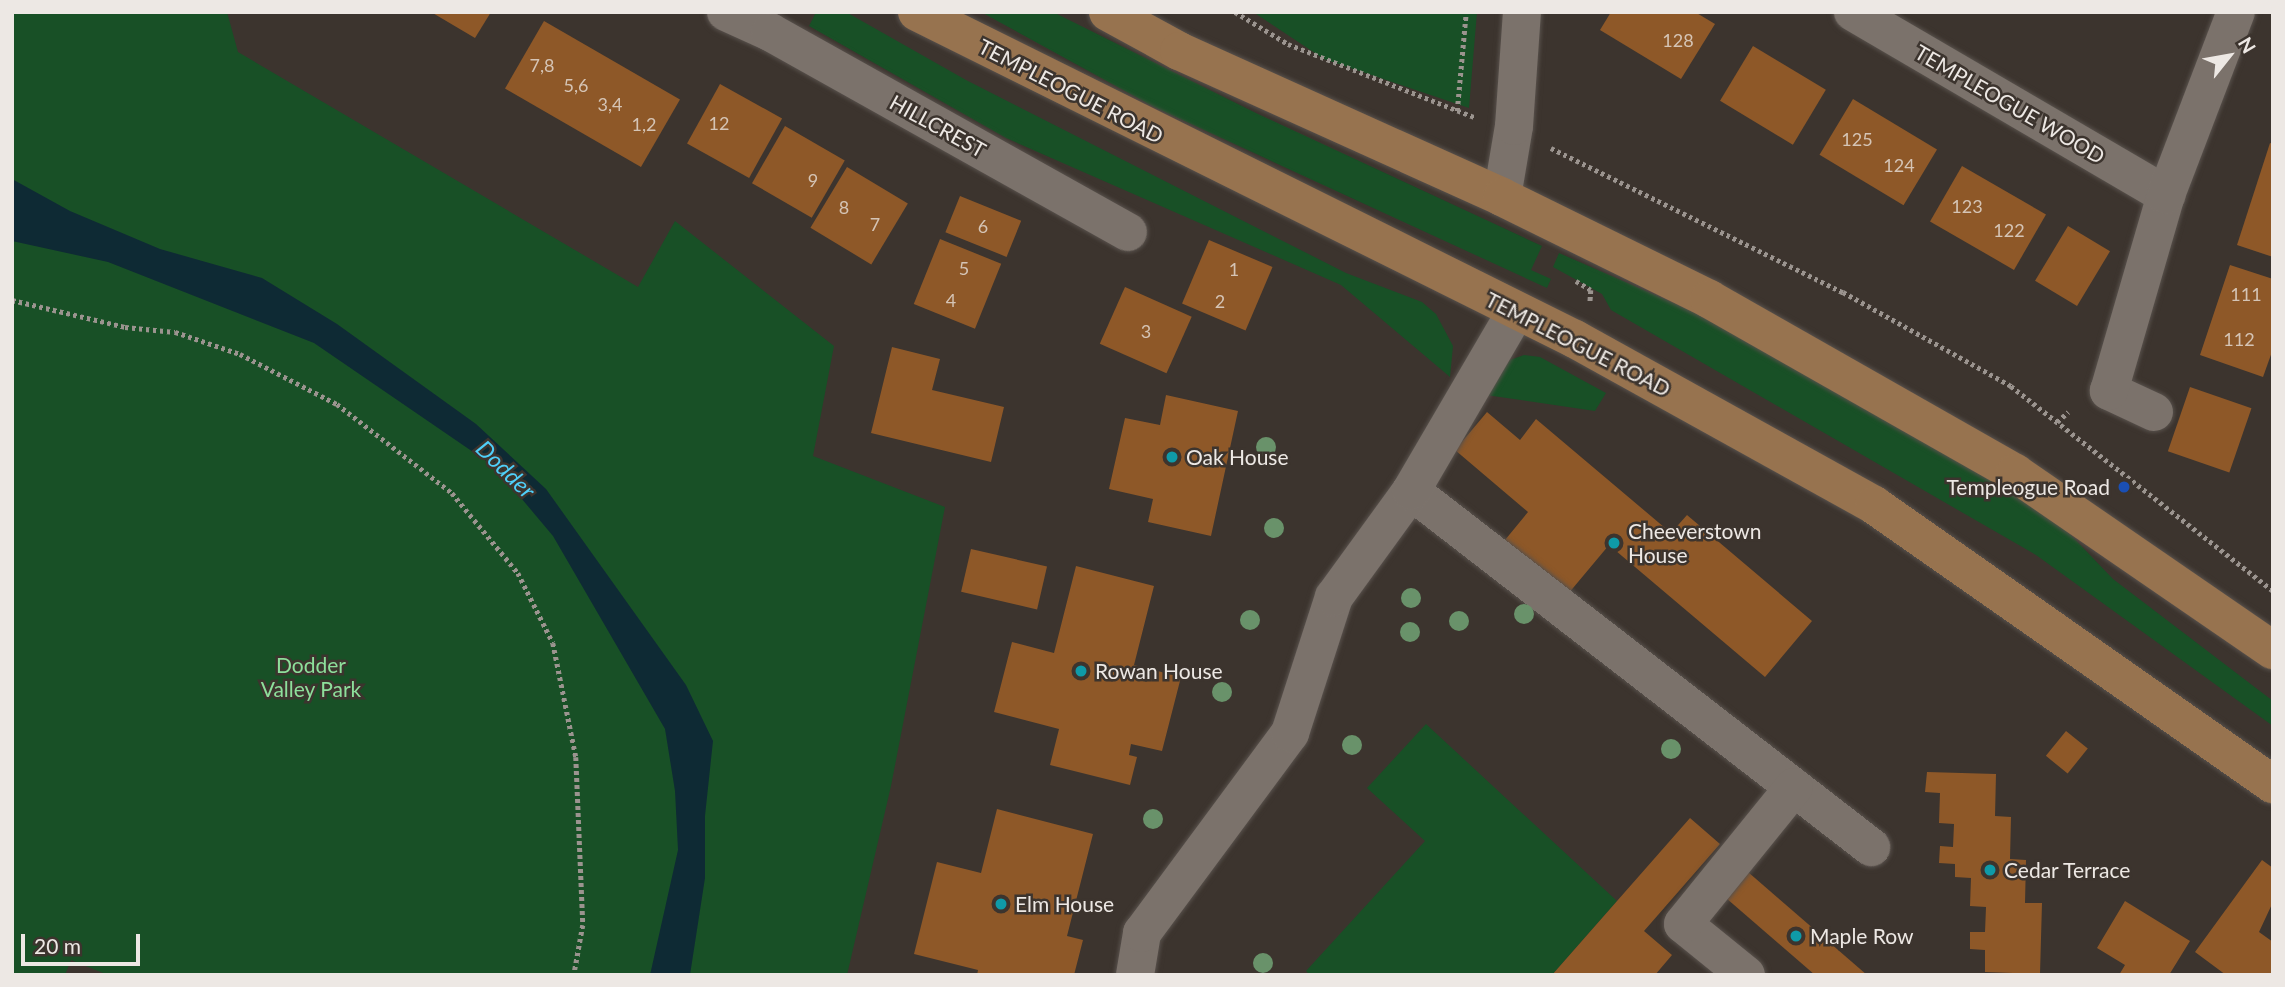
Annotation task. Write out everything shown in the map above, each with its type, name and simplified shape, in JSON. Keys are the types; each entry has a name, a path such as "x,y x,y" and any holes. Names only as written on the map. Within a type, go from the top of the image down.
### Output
{"main road":[{"name":"TEMPLEOGUE ROAD","path":"917,12 1575,339 1874,505 2273,784"},
{"path":"1108,12 1178,51 1502,197 1709,299 1912,410 2015,473 2273,650"}],"street":[{"name":"HILLCREST","path":"726,12 778,22 1128,232"},
{"path":"1502,197 1512,131 1522,12"},
{"name":"TEMPLEOGUE WOOD","path":"1853,12 2166,195"},
{"path":"2154,412 2109,391 2166,195 2236,12"},
{"path":"1135,975 1142,933 1290,733 1334,597 1411,491 1516,312"},
{"path":"1411,491 1871,847"},
{"path":"1746,975 1683,924 1794,787"}],"path":[{"path":"1236,12 1288,44 1512,131 1588,164 1843,292 2011,386 2273,591"},
{"path":"1457,111 1465,12"},
{"path":"1572,279 1591,289 1586,313"},
{"path":"12,300 125,327 176,332 240,354 337,404 452,493 518,573 553,643 576,757 583,925 574,975"},
{"path":"2057,422 2068,412"}],"green space":[{"name":"Dodder Valley Park","path":"12,12 227,12 238,52 638,287 675,221 834,346 813,456 945,507 891,786 847,975 108,975 71,960 65,975 12,975"},
{"path":"816,12 846,12 966,80 1346,273 1422,302 1436,314 1453,346 1450,377 1341,285 1006,138 809,26"},
{"path":"981,12 1053,12 1258,114 1542,246 1531,270 1551,279 1547,288 1154,107"},
{"path":"1253,12 1477,12 1469,108 1324,59"},
{"path":"1559,253 1726,326 2044,507 2113,579 2273,701 2273,726 2036,555 1611,310 1602,294 1553,267"},
{"path":"1524,355 1540,357 1606,393 1595,411 1486,395 1510,360"},
{"path":"1426,724 1617,901 1552,975 1310,975 1306,971 1425,841 1367,788"}],"water":[{"name":"Dodder","path":"12,179 70,211 160,249 262,278 337,324 476,424 546,489 686,685 713,741 705,816 705,878 690,975 650,975 678,850 675,791 665,729 553,536 495,467 314,343 108,262 12,241"}],"building":[{"path":"431,12 491,12 475,38"},
{"path":"1611,12 1695,12 1715,24 1681,79 1600,30"},
{"path":"544,21 680,100 641,167 505,89"},
{"path":"1753,46 1826,90 1793,145 1720,101"},
{"path":"720,84 782,118 749,178 687,143"},
{"path":"1853,99 1937,149 1904,205 1820,155"},
{"path":"785,126 845,160 812,218 752,183"},
{"path":"2270,143 2273,144 2273,257 2237,245"},
{"path":"1962,166 2046,214 2014,270 1930,221"},
{"path":"847,167 908,204 871,264 810,228"},
{"path":"960,196 1021,221 1007,257 945,232"},
{"path":"2068,226 2110,251 2077,306 2035,281"},
{"path":"940,239 1001,264 975,329 914,304"},
{"path":"1209,240 1273,267 1246,330 1182,304"},
{"path":"2230,265 2273,279 2273,349 2263,377 2200,355"},
{"path":"1125,287 1192,317 1166,373 1100,344"},
{"path":"892,347 940,359 932,390 1004,407 991,462 871,433"},
{"path":"2190,387 2251,408 2229,472 2168,451"},
{"name":"Oak House","path":"1166,395 1238,411 1211,536 1148,522 1153,499 1109,489 1125,418 1160,425"},
{"name":"Cheeverstown House","path":"1487,412 1520,440 1536,419 1671,533 1687,515 1812,621 1765,677 1609,545 1568,594 1505,540 1528,512 1455,450"},
{"path":"971,549 1047,567 1037,609 961,592"},
{"name":"Rowan House","path":"1076,566 1154,586 1134,665 1181,677 1162,751 1131,744 1129,755 1137,757 1130,785 1050,765 1059,729 994,712 1012,642 1054,653"},
{"path":"2066,731 2088,749 2068,773 2046,756"},
{"name":"Cedar Terrace","path":"1927,772 1996,774 1995,816 2011,817 2010,859 2026,860 2025,903 2042,903 2040,974 1985,972 1985,950 1970,949 1970,932 1985,932 1986,907 1970,906 1971,878 1955,877 1955,864 1939,863 1940,846 1953,847 1954,824 1939,823 1940,793 1925,792"},
{"name":"Elm House","path":"997,809 1093,834 1067,936 1083,940 1074,975 977,975 978,970 914,954 937,862 981,873"},
{"path":"1690,818 1720,844 1644,931 1672,955 1655,975 1552,975"},
{"path":"2262,860 2273,868 2273,902 2259,932 2273,942 2273,975 2226,975 2195,952"},
{"name":"Maple Row","path":"1748,872 1867,975 1815,975 1726,898"},
{"path":"2125,901 2190,941 2169,975 2119,975 2125,965 2097,948"}],"place":[{"name":"Oak House","path":"1172,457"},
{"name":"Templeogue Road","path":"2124,487"},
{"name":"Cheeverstown House","path":"1614,543"},
{"name":"Rowan House","path":"1081,671"},
{"name":"Cedar Terrace","path":"1990,870"},
{"name":"Elm House","path":"1001,904"},
{"name":"Maple Row","path":"1796,936"}]}
